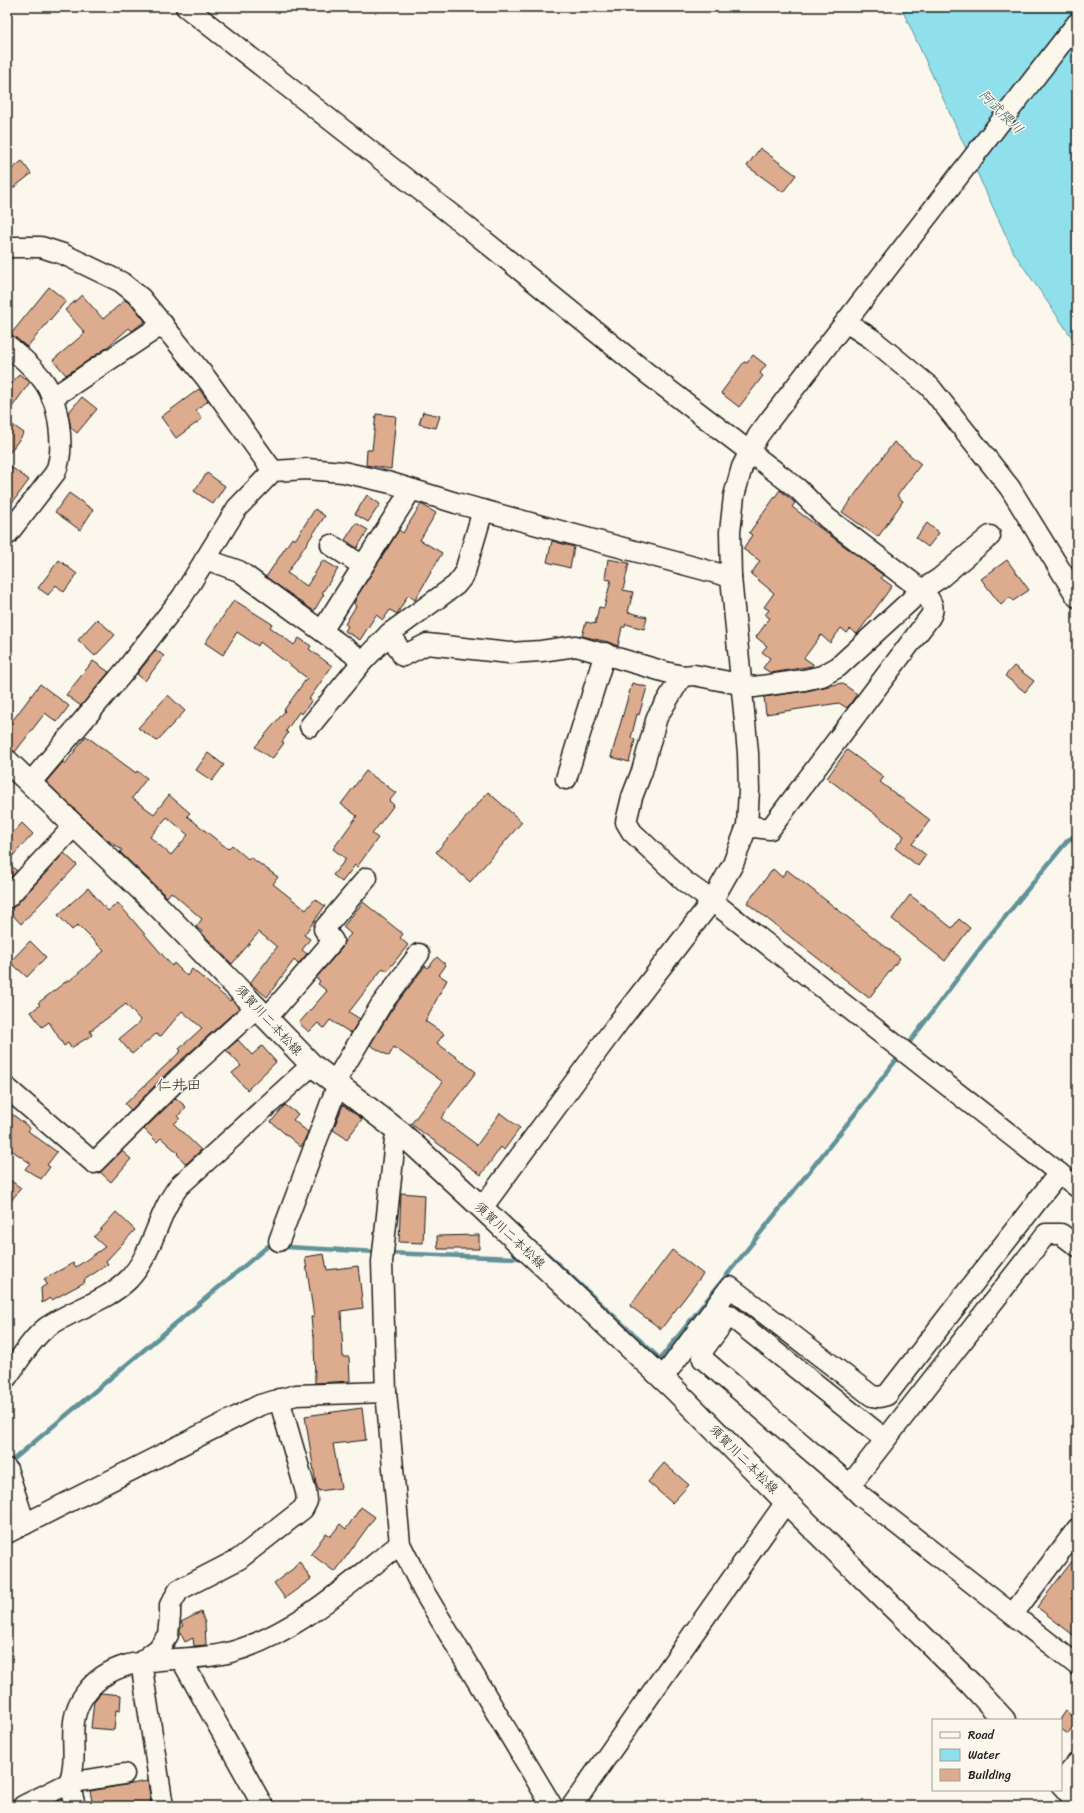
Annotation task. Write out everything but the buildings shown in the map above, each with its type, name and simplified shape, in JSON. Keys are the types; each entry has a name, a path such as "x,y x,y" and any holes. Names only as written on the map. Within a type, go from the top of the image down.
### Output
{"main road":[{"name":"須賀川二本松線","path":"7,761 31,782 74,826 158,906 312,1065 401,1133 662,1379 970,1682 1003,1719"},
{"path":"1062,1784 1077,1801"}],"street":[{"path":"186,7 460,222 648,374 798,489 827,518 922,590 933,606 930,617 770,829 747,826"},
{"path":"482,1208 618,1023 712,901 733,864 747,826 749,790 748,753 731,577 730,532 734,496 742,467 769,421 1077,23"},
{"path":"7,247 41,247 63,254 121,282 141,298 206,378 273,471"},
{"path":"846,322 872,339 930,387 1010,488 1077,598"},
{"path":"52,398 163,324"},
{"path":"7,345 43,380 52,398 61,445 59,464 55,473 7,535"},
{"path":"31,782 124,672 182,597 237,508 273,471 307,469 343,472 731,577"},
{"path":"322,631 412,490"},
{"path":"310,726 362,661 390,633 456,585 464,574 483,510"},
{"path":"390,633 403,656 427,644 509,653 542,651 576,646 682,676 694,675 754,687 804,680 822,676 838,667 922,590 940,578 990,536"},
{"path":"331,545 363,566"},
{"path":"205,559 239,571 362,661"},
{"path":"566,779 605,653"},
{"path":"682,676 657,717 626,822 632,832 684,881 712,901 1077,1187"},
{"path":"7,898 74,826"},
{"path":"7,1088 94,1163 178,1079 262,1012 333,941 324,929 367,878"},
{"path":"280,1241 336,1083 381,1005 419,954"},
{"path":"7,1377 34,1341 47,1328 113,1292 128,1279 151,1247 169,1198 179,1186 312,1065"},
{"path":"401,1133 395,1140 382,1253 386,1392 400,1544 424,1592 552,1806"},
{"path":"662,1379 730,1288 872,1396 879,1397 887,1395 1060,1173"},
{"path":"850,1485 1046,1234 1061,1234 1077,1246"},
{"path":"885,1439 729,1315 703,1350 703,1359 861,1496 1077,1665"},
{"path":"7,1533 260,1405 296,1395 386,1392"},
{"path":"141,1662 158,1649 168,1635 170,1605 179,1590 239,1559 303,1509 307,1501 306,1492 279,1399"},
{"path":"8,1472 25,1524"},
{"path":"572,1806 786,1502"},
{"path":"1013,1614 1077,1529"},
{"path":"74,1806 69,1784 73,1772 73,1721 79,1703 90,1688 107,1673 120,1667 141,1662 230,1653 264,1641 296,1623 400,1544"},
{"path":"181,1659 263,1806"},
{"path":"141,1662 163,1806"},
{"path":"1062,1782 1077,1763"},
{"path":"23,1806 69,1784 124,1774"}],"water":[{"name":"阿武隈川","path":"901,7 1077,7 1077,345 1014,253"}],"waterway":[{"path":"906,1047 987,939 1068,840 1077,835"},
{"path":"547,1254 660,1359 855,1114 900,1055"},
{"path":"8,1464 268,1246 378,1252"},
{"path":"387,1253 518,1258"}],"district":[{"name":"仁井田","path":"179,1085"}]}
